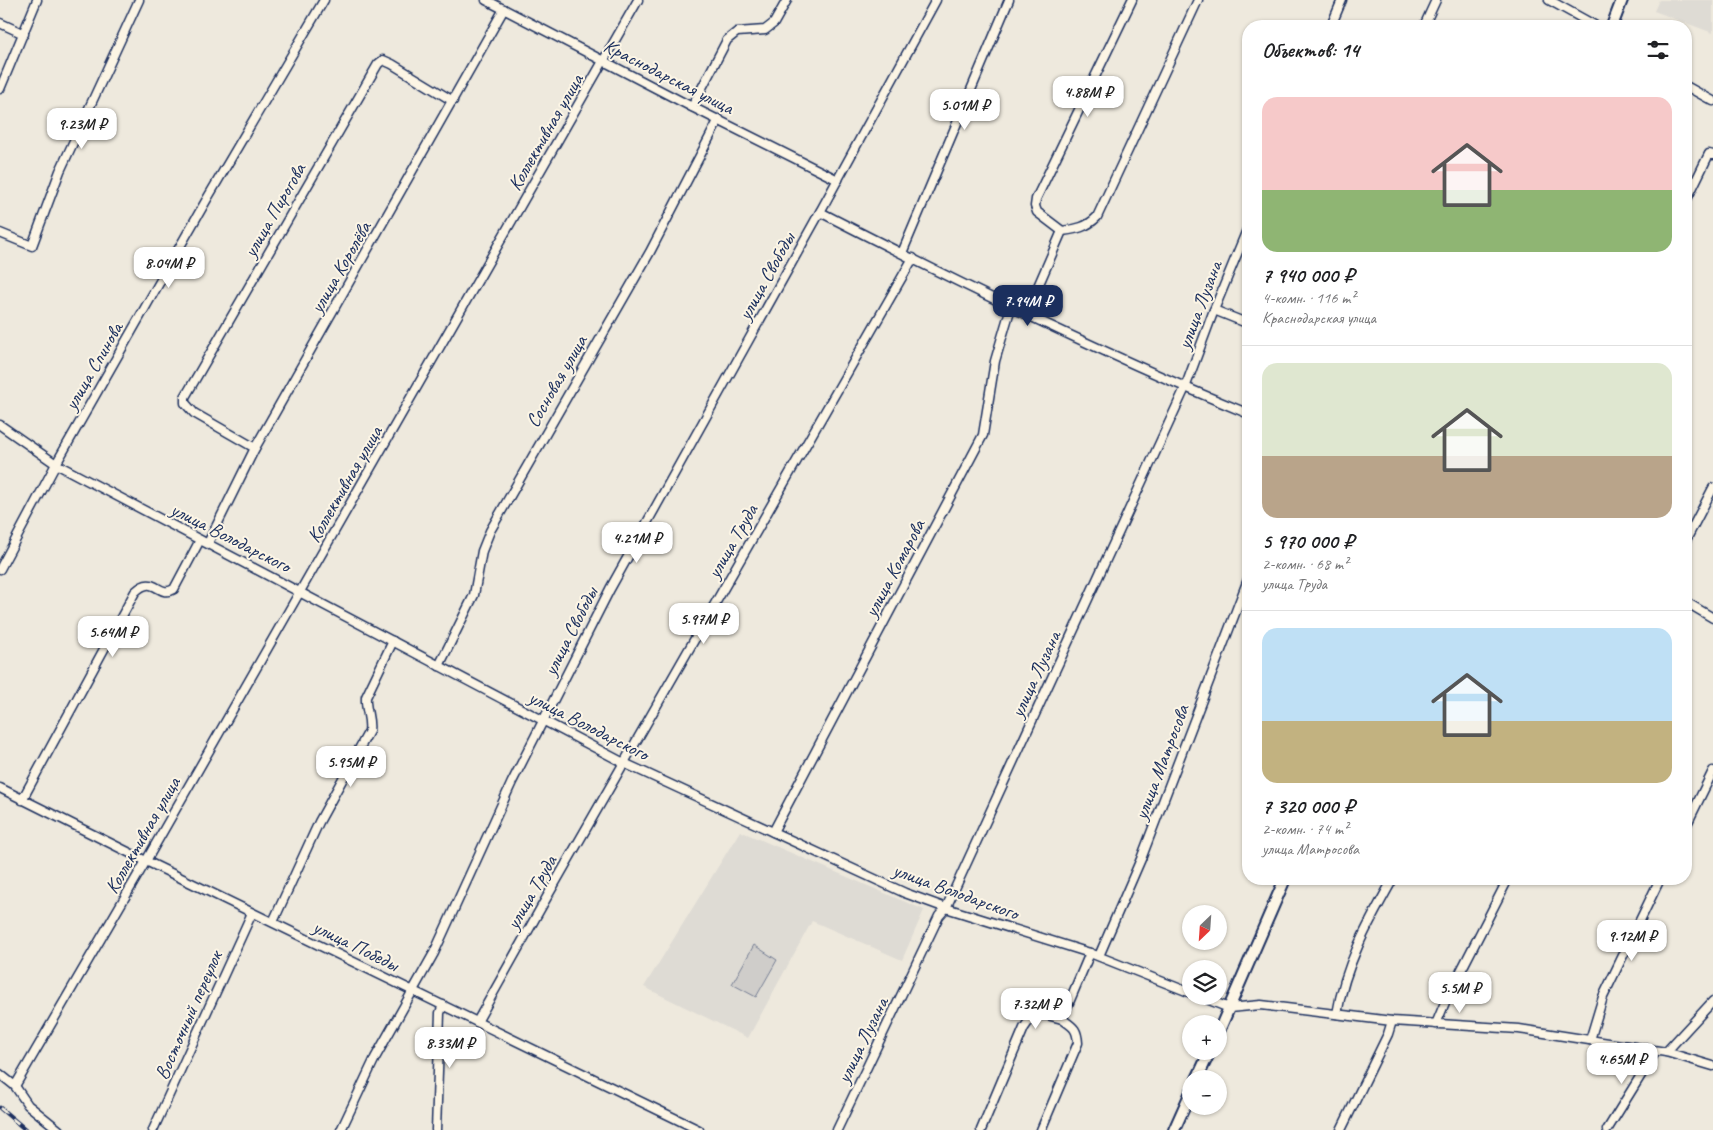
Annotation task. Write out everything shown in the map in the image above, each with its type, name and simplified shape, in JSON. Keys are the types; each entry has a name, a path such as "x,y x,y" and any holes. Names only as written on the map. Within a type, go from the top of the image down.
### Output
{"main road":[{"path":"1614,20 1622,0"},
{"path":"1226,1015 1282,885"},
{"path":"1174,1130 1182,1112"}],"street":[{"path":"0,89 38,0"},
{"path":"0,233 32,246 60,171 139,0"},
{"name":"улица Спинова","path":"0,569 56,464 324,0"},
{"name":"Краснодарская улица","path":"486,0 838,180"},
{"name":"Коллективная улица","path":"15,1086 301,591 638,0"},
{"path":"692,107 727,40 738,32 765,30 774,23 787,0"},
{"name":"улица Свободы","path":"341,1130 375,1058 434,954 512,782 610,589 936,0"},
{"path":"902,253 1009,0"},
{"path":"1132,0 1036,199 1035,206 1037,212 1062,232 1083,228 1096,218 1198,0"},
{"path":"1334,20 1342,0"},
{"path":"1427,20 1436,0"},
{"path":"1549,0 1585,20"},
{"name":"улица Королёва","path":"208,543 255,448 504,10"},
{"path":"0,23 24,34"},
{"name":"улица Пирогова","path":"255,448 194,413 185,403 185,397 378,64 383,60 392,64 453,100"},
{"path":"1692,90 1713,102"},
{"name":"Сосновая улица","path":"439,666 474,595 482,551 490,531 650,252 719,119"},
{"path":"1692,188 1709,154 1713,155"},
{"path":"820,212 1011,307 1185,388 1242,411"},
{"path":"1026,314 1062,232"},
{"name":"улица Лузана","path":"836,1130 939,916 946,908 1185,388 1242,242"},
{"name":"улица Труда","path":"477,1022 913,258"},
{"name":"улица Комарова","path":"773,832 983,435 995,361 1011,307"},
{"path":"1214,310 1242,321"},
{"name":"улица Володарского","path":"0,425 56,464 301,591 624,763 905,893 946,908 1099,956 1182,989"},
{"path":"1692,528 1713,488"},
{"path":"22,800 136,592 142,586 150,584 165,592 170,592 174,589 200,540"},
{"name":"улица Матросова","path":"1099,956 1141,859 1242,594"},
{"path":"1692,606 1713,618"},
{"path":"273,922 320,822 369,731 370,724 365,705 366,697 393,641"},
{"path":"1692,814 1713,771"},
{"name":"улица Победы","path":"0,788 698,1130"},
{"path":"1337,1014 1340,998 1361,936 1390,885"},
{"path":"1436,1024 1446,1000 1505,885"},
{"path":"1590,1040 1603,997 1657,885"},
{"name":"Восточный переулок","path":"153,1130 252,913"},
{"path":"1062,1020 1090,953"},
{"path":"1666,1052 1713,1001"},
{"path":"436,1130 440,1013 442,1005"},
{"path":"1222,1005 1229,1008 1261,1005 1392,1021 1519,1029 1666,1052 1713,1066"},
{"path":"981,1130 1024,1028 1033,1015 1062,1020 1072,1026 1078,1033 1078,1043 1041,1130"},
{"path":"1341,1130 1388,1034 1392,1021"},
{"path":"1607,1130 1656,1051"},
{"path":"0,1074 15,1086 28,1105 59,1130"},
{"path":"678,1130 683,1122"}],"shaded area":[{"path":"1659,0 1713,0 1713,33 1692,25 1692,20 1678,20 1654,11"},
{"path":"740,831 924,910 902,960 812,921 748,1038 644,987"},
{"path":"754,945 777,960 756,997 732,984"}],"railway":[{"path":"0,1108 26,1130"}]}
